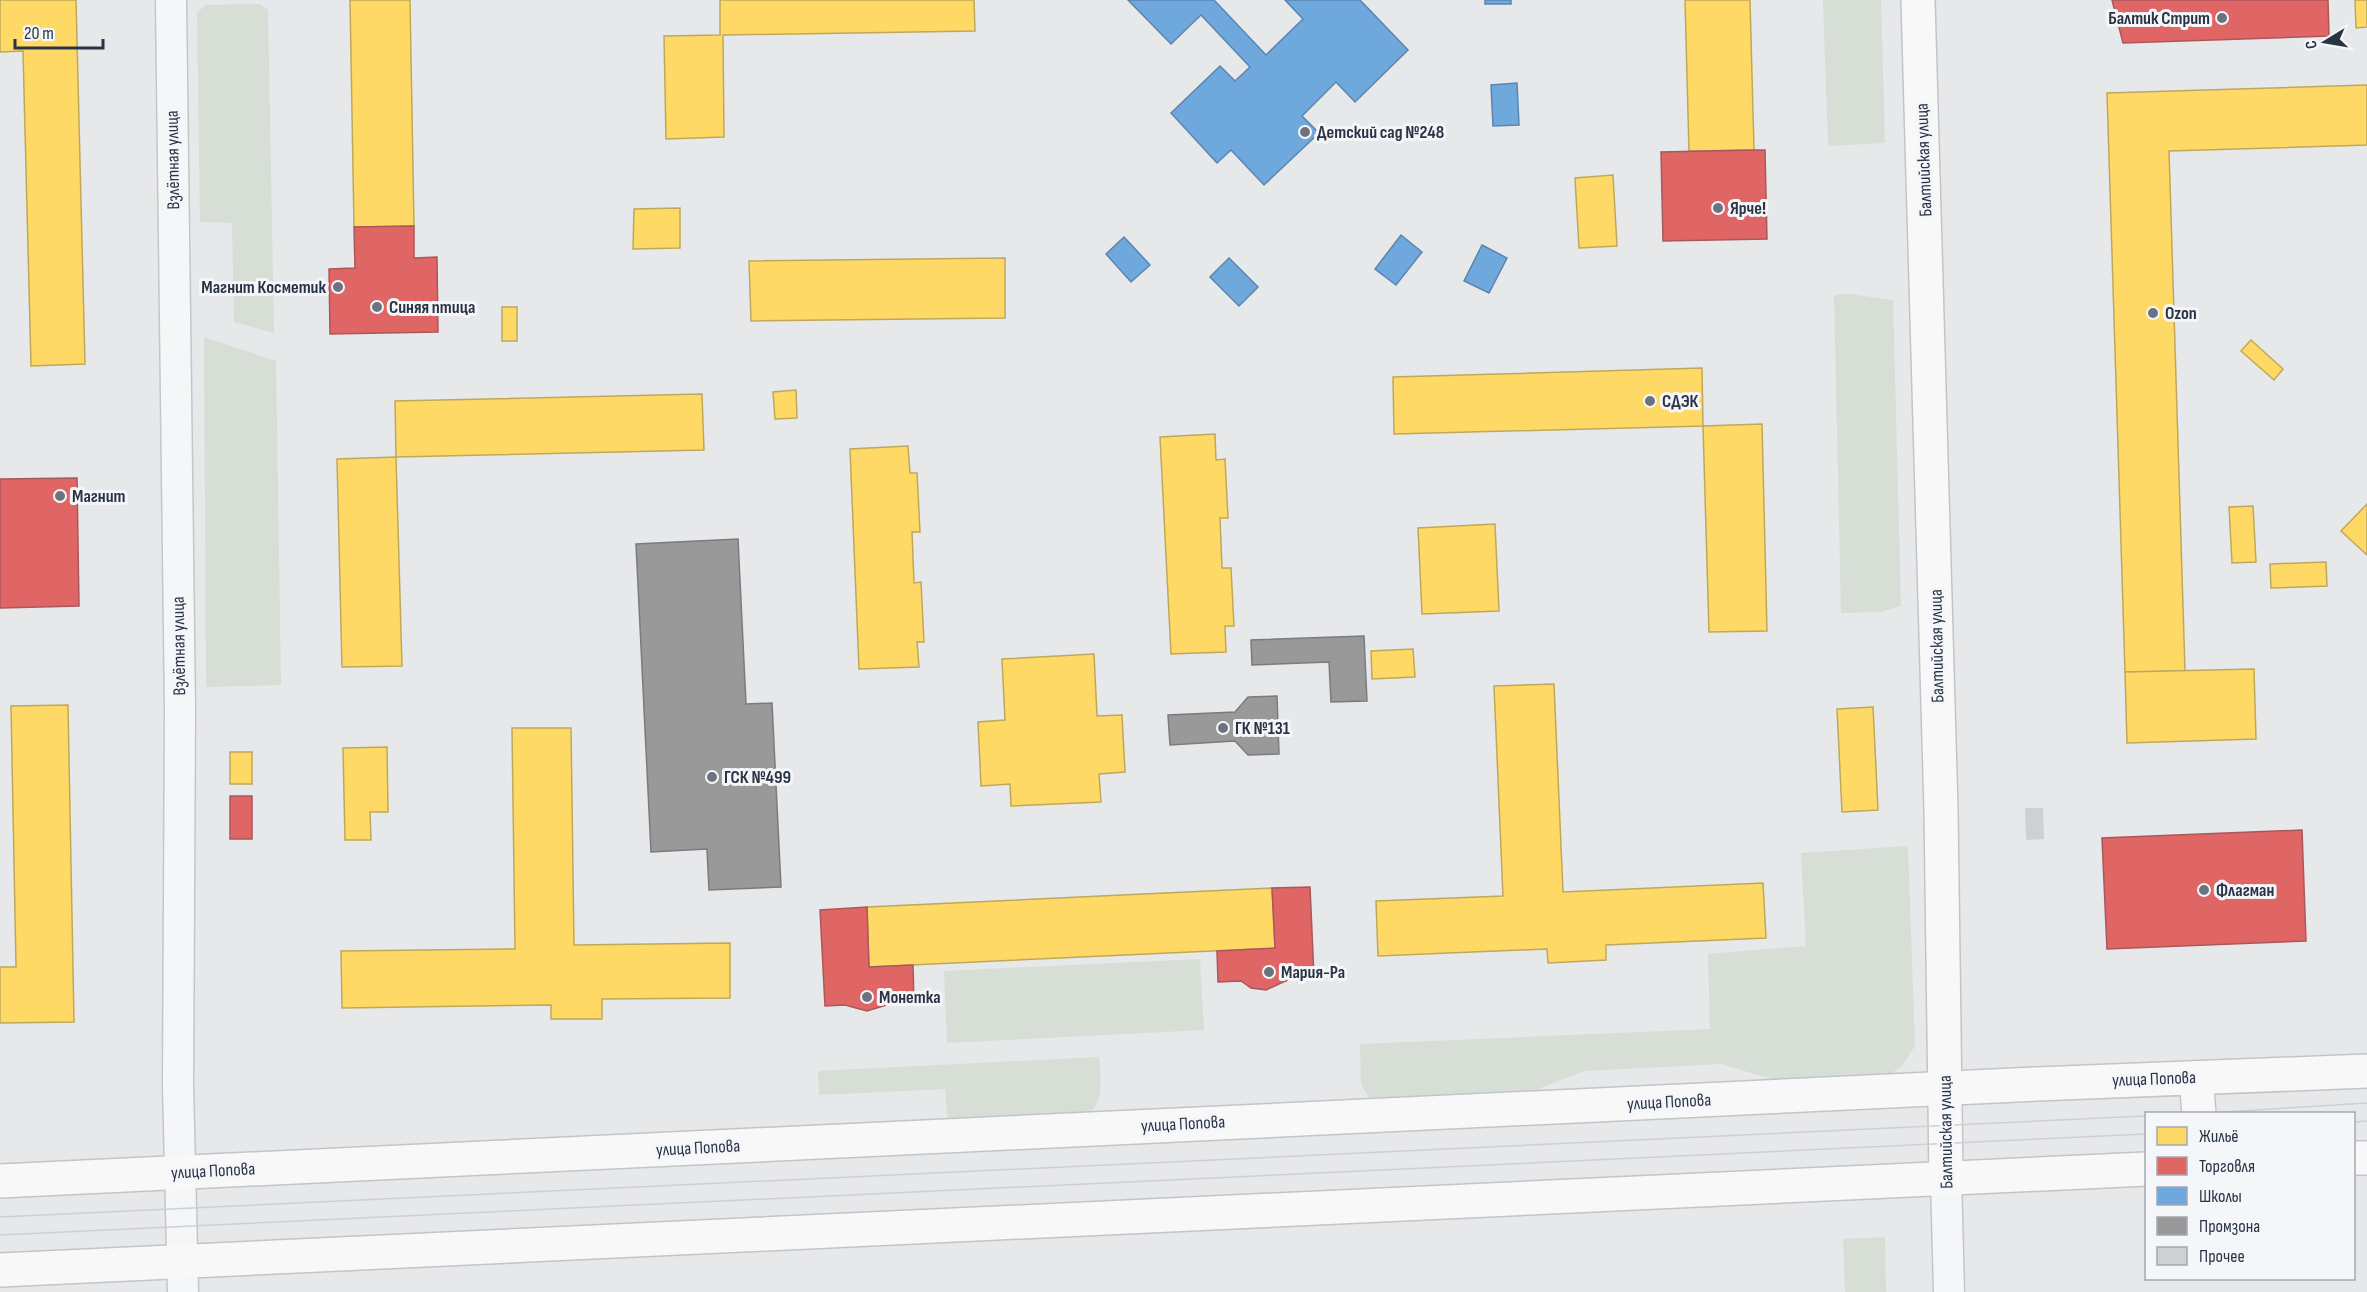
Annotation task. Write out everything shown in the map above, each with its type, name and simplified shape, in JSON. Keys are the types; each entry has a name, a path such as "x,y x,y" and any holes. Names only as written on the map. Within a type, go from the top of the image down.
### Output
{"main road":[{"name":"Балтийская улица","path":"1918,0 1941,810 1946,1177"},
{"name":"улица Попова","path":"0,1181 2367,1071"},
{"path":"2196,1078 2199,1112"},
{"path":"0,1270 183,1277 1946,1177 2145,1169"}],"street":[{"name":"Взлётная улица","path":"171,0 180,710 179,1173 183,1277"},
{"name":"Балтийская улица","path":"1946,1177 1949,1292"}],"shaded area":[{"path":"1823,0 1881,0 1885,143 1828,146"},
{"path":"260,4 268,10 274,333 234,322 232,223 200,222 197,13 205,5"},
{"path":"1850,294 1893,300 1901,606 1880,612 1841,613 1834,295"},
{"path":"204,337 276,361 281,685 206,687"},
{"path":"1908,846 1915,1046 1902,1066 1885,1078 1785,1083 1721,1064 1584,1071 1520,1096 1386,1104 1369,1098 1361,1084 1360,1044 1710,1029 1708,954 1806,946 1801,853"},
{"path":"1200,959 1204,1030 947,1043 944,971"},
{"path":"1099,1057 1101,1082 1099,1097 1092,1110 1085,1116 948,1122 945,1089 819,1095 818,1071"},
{"path":"1885,1237 1886,1292 1845,1292 1843,1239"}],"building: Жильё":[{"path":"0,0 76,0 85,364 31,366 23,51 0,52"},
{"path":"350,0 410,0 414,226 354,227"},
{"path":"720,0 974,0 975,31 723,35 724,137 666,139 664,36 720,35"},
{"path":"1685,0 1750,0 1754,150 1689,151"},
{"path":"2355,0 2367,0 2367,27 2356,28"},
{"path":"2367,85 2367,145 2169,151 2185,671 2125,672 2107,93"},
{"path":"1613,175 1617,246 1579,248 1575,178"},
{"path":"680,208 680,248 633,249 634,209"},
{"path":"1005,258 1005,318 751,321 749,261"},
{"path":"502,307 517,307 517,341 502,341"},
{"path":"2251,340 2283,369 2274,380 2241,351"},
{"path":"1702,368 1703,426 1394,434 1393,377"},
{"path":"796,390 797,418 775,419 773,392"},
{"path":"702,394 704,450 396,457 395,401"},
{"path":"1762,424 1767,631 1709,632 1703,426"},
{"path":"1215,434 1216,460 1225,459 1228,518 1220,518 1222,568 1231,568 1234,626 1225,626 1226,652 1171,654 1160,437"},
{"path":"908,446 910,473 917,473 920,532 912,532 914,583 921,582 924,642 917,642 919,667 859,669 850,449"},
{"path":"396,457 402,666 342,667 337,459"},
{"path":"2367,504 2367,555 2341,531"},
{"path":"2253,506 2256,562 2232,563 2229,507"},
{"path":"1495,524 1499,611 1422,614 1418,528"},
{"path":"2326,562 2327,586 2271,588 2270,564"},
{"path":"1413,649 1415,677 1372,679 1371,651"},
{"path":"1094,654 1097,716 1122,715 1125,772 1099,774 1101,802 1011,806 1010,784 981,786 978,722 1005,720 1002,659"},
{"path":"2254,669 2256,739 2127,743 2125,672"},
{"path":"1554,684 1563,892 1763,883 1766,938 1606,945 1606,960 1548,963 1547,949 1378,956 1376,901 1503,896 1494,686"},
{"path":"68,705 74,1022 0,1023 0,967 16,967 11,706"},
{"path":"1873,707 1878,810 1842,812 1837,709"},
{"path":"512,728 571,728 574,945 730,943 730,998 602,999 602,1019 551,1019 551,1005 342,1008 341,951 515,949"},
{"path":"387,747 388,812 370,812 371,840 345,840 343,748"},
{"path":"230,752 252,752 252,784 230,784"},
{"path":"1272,888 1275,948 869,967 867,907"}],"building: Торговля":[{"name":"Балтик Стрит","path":"2112,0 2328,0 2329,36 2123,43"},
{"path":"1765,150 1767,239 1663,241 1661,152"},
{"path":"414,226 414,258 437,257 438,332 330,334 329,269 355,268 354,227"},
{"path":"77,478 79,606 0,608 0,479"},
{"path":"230,796 252,796 252,839 230,839"},
{"name":"Флагман","path":"2302,830 2306,941 2107,949 2102,838"},
{"path":"1310,887 1314,977 1292,978 1266,990 1251,988 1241,981 1218,982 1217,951 1275,948 1272,888"},
{"path":"867,907 869,967 913,965 914,1002 893,1003 867,1011 845,1005 825,1006 820,910"}],"building: Школы":[{"path":"1128,0 1214,0 1266,55 1303,19 1285,0 1360,0 1408,50 1355,102 1336,82 1302,116 1319,133 1264,185 1231,150 1217,163 1171,113 1220,66 1235,81 1250,67 1201,15 1171,44"},
{"path":"1485,0 1511,0 1511,4 1485,4"},
{"path":"1517,83 1519,125 1493,126 1491,85"},
{"path":"1401,235 1422,252 1396,285 1375,269"},
{"path":"1124,237 1150,265 1131,282 1106,254"},
{"path":"1482,245 1507,258 1489,293 1464,281"},
{"path":"1229,258 1258,287 1239,306 1210,277"}],"building: Промзона":[{"name":"ГСК №499","path":"738,539 746,704 772,703 781,887 709,890 707,849 651,852 636,544"},
{"path":"1364,636 1367,701 1331,702 1329,662 1252,665 1251,640"},
{"name":"ГК №131","path":"1277,696 1279,754 1248,755 1235,741 1170,745 1168,715 1235,712 1248,697"}],"building: Прочее":[{"path":"2025,808 2043,808 2044,839 2026,840"}],"tram line":[{"path":"2224,1112 2367,1103"},
{"path":"0,1217 2145,1116"},
{"path":"2355,1122 2367,1121"},
{"path":"0,1235 2145,1134"}],"place":[{"name":"Балтик Стрит","path":"2222,18"},
{"name":"Детский сад №248","path":"1305,132"},
{"name":"Ярче!","path":"1718,208"},
{"name":"Магнит Косметик","path":"338,287"},
{"name":"Синяя птица","path":"377,307"},
{"name":"Ozon","path":"2153,313"},
{"name":"СДЭК","path":"1650,401"},
{"name":"Магнит","path":"60,496"},
{"name":"ГК №131","path":"1223,728"},
{"name":"ГСК №499","path":"712,777"},
{"name":"Флагман","path":"2204,890"},
{"name":"Мария-Ра","path":"1269,972"},
{"name":"Монетка","path":"867,997"}]}
